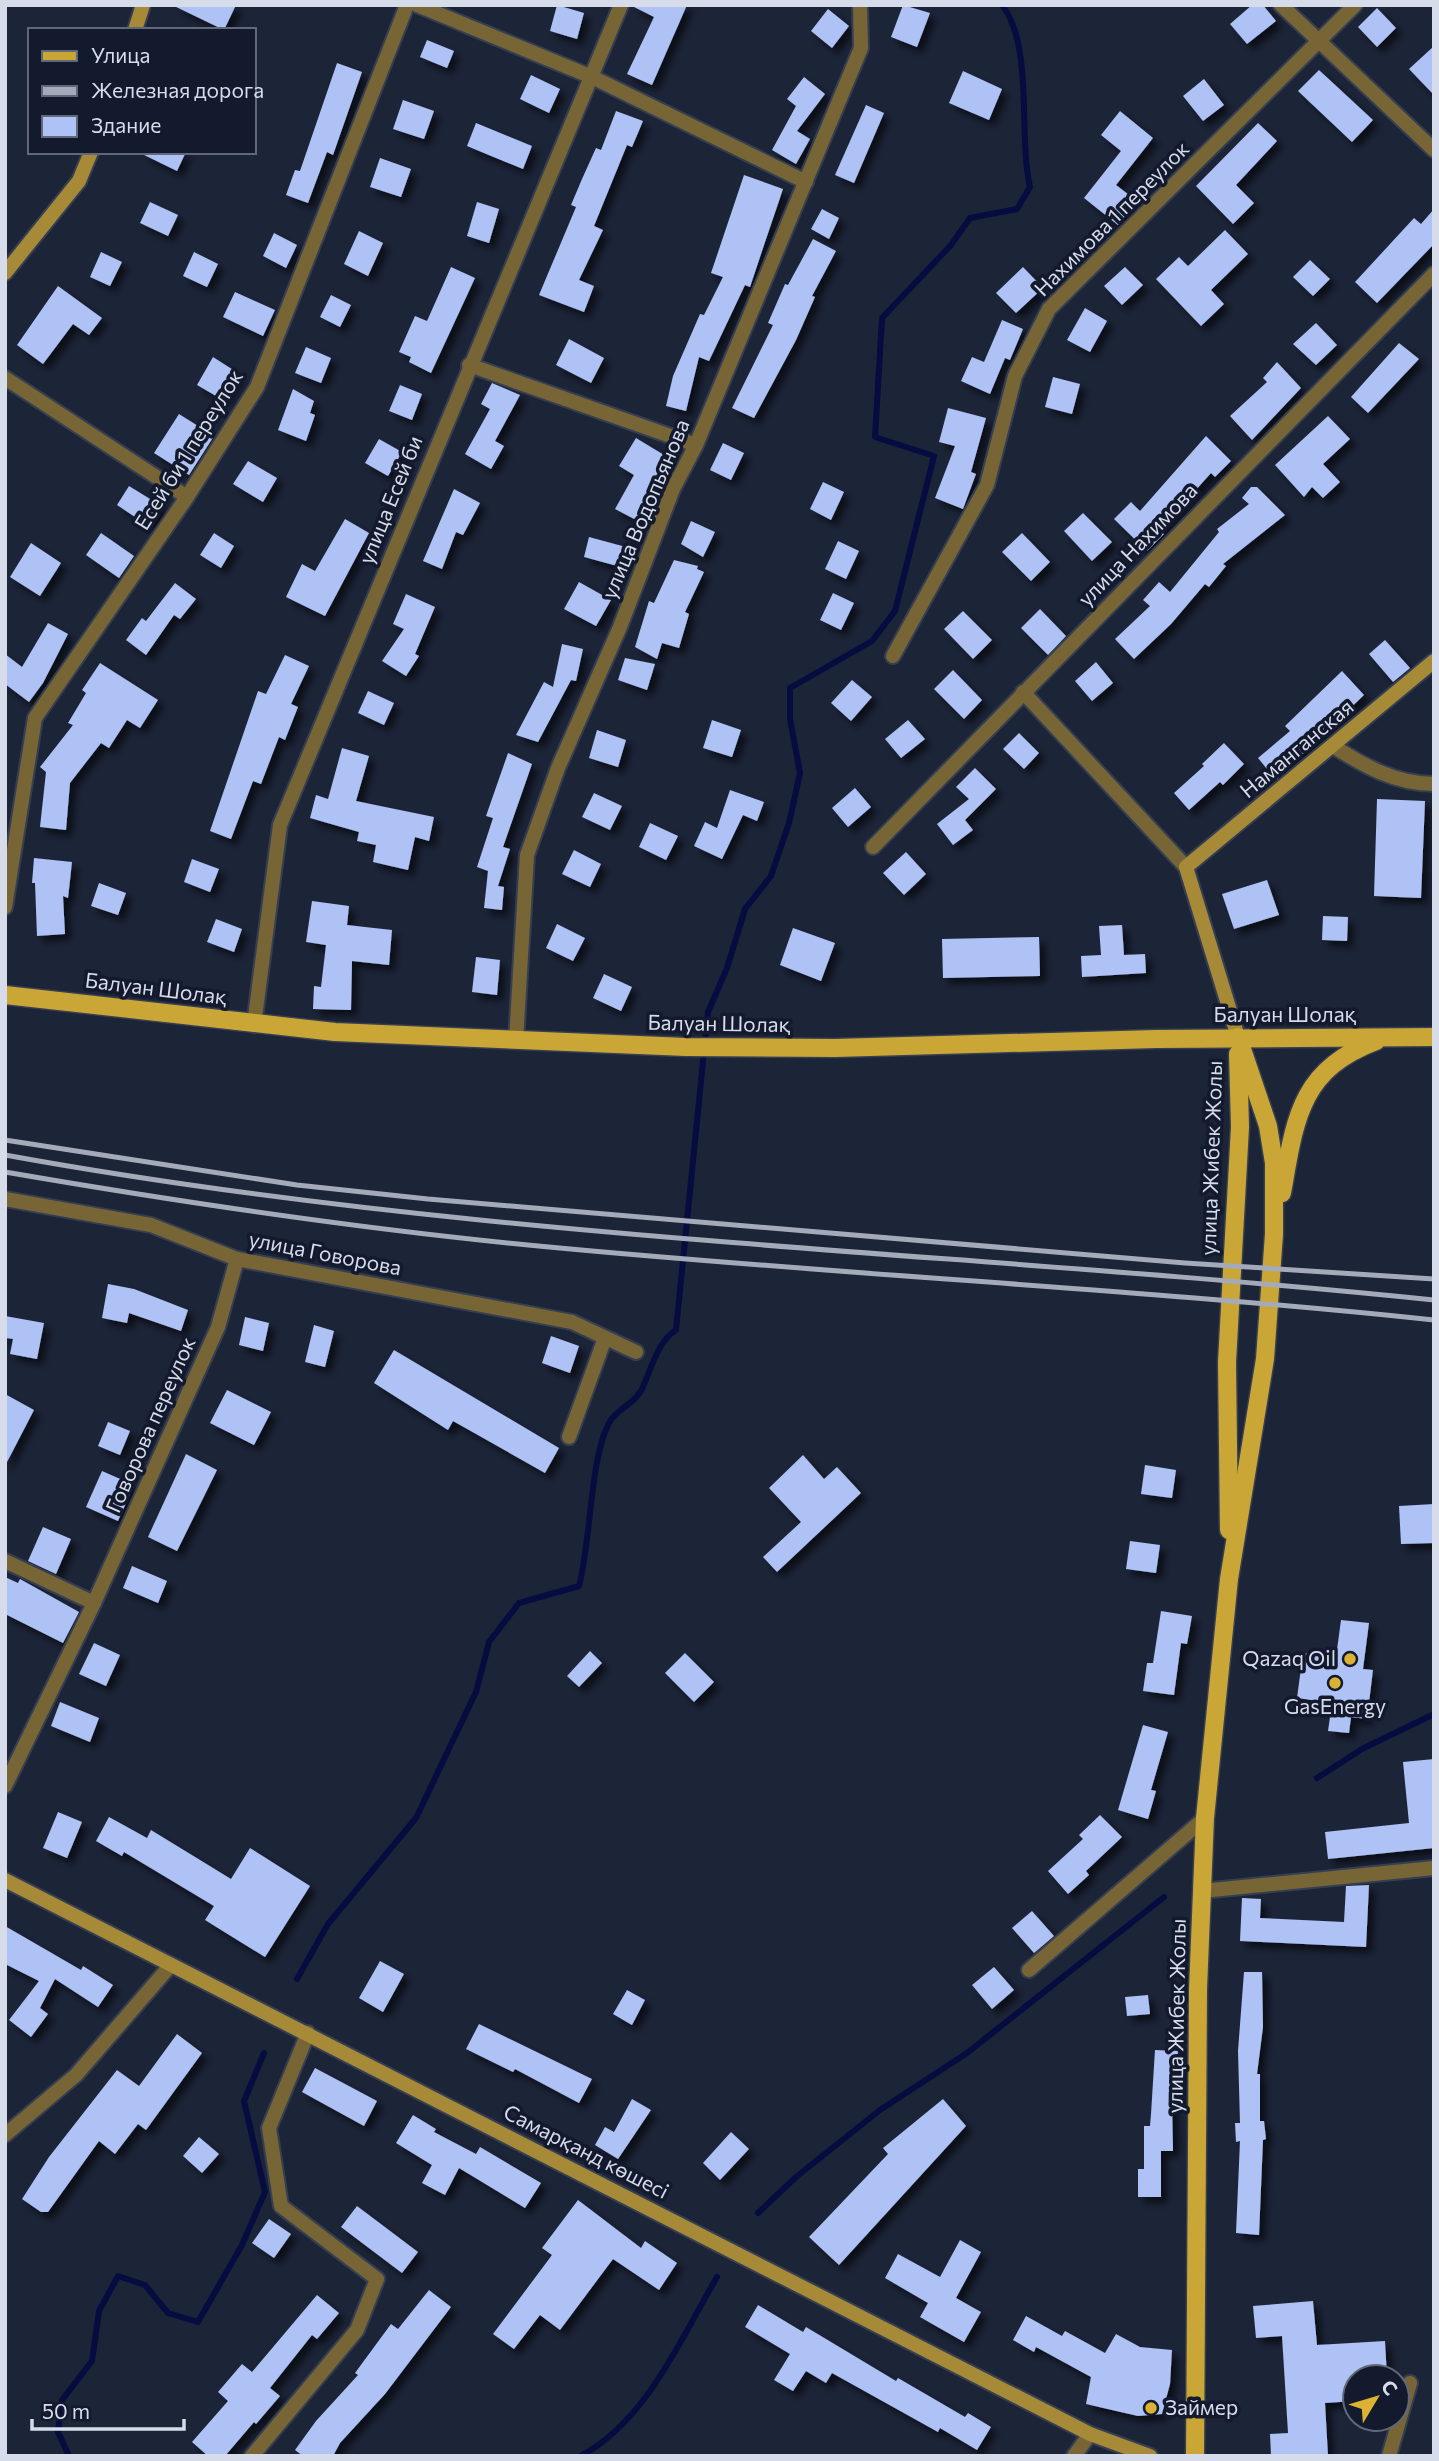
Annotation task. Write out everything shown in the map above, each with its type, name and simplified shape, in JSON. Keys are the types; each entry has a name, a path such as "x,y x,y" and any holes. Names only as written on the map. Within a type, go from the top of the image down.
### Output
{"main road":[{"name":"Балуан Шолақ","path":"5,995 105,1004 254,1025 516,1041 686,1047 835,1048 1238,1037 1434,1037"},
{"name":"улица Жибек Жолы","path":"1195,2456 1198,1989 1205,1818 1229,1579 1265,1359 1274,1234 1274,1163 1268,1126 1238,1037"},
{"name":"улица Жибек Жолы","path":"1229,1579 1227,1362 1240,1127 1238,1037"},
{"path":"1274,1234 1294,1121 1306,1095 1325,1069 1349,1052 1388,1037"}],"street":[{"path":"136,28 143,5"},
{"name":"Есей би 1 переулок","path":"5,907 35,718 187,497 257,387 407,5"},
{"path":"417,5 592,77 806,182"},
{"name":"улица Есей би","path":"254,1025 280,825 469,365 621,5"},
{"name":"улица Водопьянова","path":"516,1041 527,855 558,768 620,627 673,489 696,445 861,48 860,5"},
{"path":"1282,5 1434,150"},
{"name":"Нахимова 1 переулок","path":"893,656 987,485 1015,376 1049,310 1355,5"},
{"path":"5,273 79,181 90,154"},
{"name":"улица Нахимова","path":"873,847 1434,274"},
{"path":"469,365 696,445"},
{"path":"5,379 187,497"},
{"name":"Наманганская","path":"1186,867 1434,661"},
{"path":"1023,692 1186,867 1238,1037"},
{"path":"1333,746 1369,769 1421,784 1434,784"},
{"name":"улица Говорова","path":"5,1199 151,1225 237,1259 572,1322 636,1352"},
{"name":"Говорова переулок","path":"5,1786 94,1603 218,1327 237,1259"},
{"path":"569,1437 605,1338"},
{"path":"5,1561 94,1603"},
{"path":"1029,1970 1205,1818"},
{"path":"1202,1891 1434,1868"},
{"name":"Самарқанд көшесі","path":"5,1880 1090,2434 1150,2456"},
{"path":"5,2135 76,2075 170,1966"},
{"path":"252,2456 357,2330 377,2279 281,2206 269,2128 308,2033"},
{"path":"1389,2456 1396,2433"},
{"path":"1074,2456 1090,2434"}],"building":[{"path":"172,5 236,5 225,28"},
{"path":"557,5 584,13 577,39 550,31"},
{"path":"630,5 687,5 652,85 627,74 654,17"},
{"path":"903,5 930,13 917,47 891,37"},
{"path":"1252,5 1263,5 1276,21 1247,44 1230,24"},
{"path":"1377,8 1396,28 1377,47 1358,27"},
{"path":"828,9 849,26 832,48 811,31"},
{"path":"427,40 454,51 447,68 420,57"},
{"path":"1434,46 1434,95 1409,69"},
{"path":"337,63 362,72 333,155 327,152 308,203 286,195 295,170 300,171"},
{"path":"1319,70 1373,120 1352,142 1298,91"},
{"path":"963,71 1002,89 989,120 949,103"},
{"path":"531,75 560,89 549,113 520,99"},
{"path":"804,77 825,94 797,131 810,139 796,164 772,150 796,106 787,99"},
{"path":"1204,79 1224,105 1203,121 1183,96"},
{"path":"403,100 434,111 424,139 393,129"},
{"path":"866,105 884,113 854,183 835,175"},
{"path":"616,111 643,121 632,147 627,145 594,226 603,230 579,280 594,286 584,312 539,295 576,207 571,205 596,148 601,150"},
{"path":"1120,111 1153,138 1116,185 1137,201 1118,225 1084,198 1121,151 1101,135"},
{"path":"476,123 532,146 523,169 467,146"},
{"path":"1258,123 1277,141 1236,185 1254,203 1233,224 1196,186"},
{"path":"142,154 185,154 177,171"},
{"path":"380,158 411,169 401,197 370,187"},
{"path":"744,175 783,189 750,287 745,285 709,361 699,357 686,411 666,406 673,376 700,314 704,315 723,277 711,273"},
{"path":"150,202 178,215 168,236 140,223"},
{"path":"477,202 499,209 489,243 467,236"},
{"path":"822,209 839,218 829,239 811,229"},
{"path":"1434,209 1434,244 1377,303 1355,282 1414,218 1421,224"},
{"path":"1225,230 1248,254 1211,290 1224,304 1201,326 1156,279 1179,257 1188,266"},
{"path":"359,231 383,243 368,276 344,264"},
{"path":"274,233 297,245 286,268 263,256"},
{"path":"813,239 836,251 812,296 815,297 796,340 754,418 732,408 773,325 768,323 785,284 788,285"},
{"path":"101,252 122,262 110,286 90,277"},
{"path":"194,252 218,264 207,287 183,276"},
{"path":"1310,260 1330,279 1313,296 1293,277"},
{"path":"451,267 475,278 431,373 409,362 411,357 399,352 415,316 427,321"},
{"path":"1023,267 1043,288 1016,313 996,293"},
{"path":"1125,267 1143,285 1122,305 1104,286"},
{"path":"58,286 102,318 89,335 73,324 43,364 17,345"},
{"path":"235,292 275,310 263,336 223,317"},
{"path":"331,295 351,305 340,327 320,317"},
{"path":"1085,308 1107,321 1090,352 1067,340"},
{"path":"1002,320 1023,329 1010,360 1005,358 990,394 961,381 972,357 984,362"},
{"path":"1316,323 1337,345 1316,365 1293,344"},
{"path":"569,339 604,358 591,383 556,365"},
{"path":"1399,343 1419,359 1368,413 1351,397"},
{"path":"306,347 331,358 321,383 295,373"},
{"path":"213,357 238,373 223,400 197,385"},
{"path":"1277,362 1301,388 1252,440 1230,416 1267,382 1263,378"},
{"path":"1053,377 1080,384 1072,414 1045,407"},
{"path":"492,383 520,395 495,441 504,446 491,469 465,454 490,409 481,404"},
{"path":"400,385 422,394 412,420 389,411"},
{"path":"293,389 314,401 310,413 315,415 306,441 278,430"},
{"path":"948,408 986,418 971,472 976,474 963,509 935,498 955,446 939,442"},
{"path":"179,414 214,436 189,475 154,453"},
{"path":"1328,416 1350,439 1323,464 1340,482 1323,498 1312,487 1304,497 1275,465"},
{"path":"1206,436 1231,461 1215,477 1211,473 1160,530 1164,534 1147,551 1114,519 1131,502 1140,511"},
{"path":"636,438 669,458 646,499 649,501 638,521 615,509 634,475 619,466"},
{"path":"379,439 402,452 388,476 365,463"},
{"path":"723,443 744,453 731,480 710,470"},
{"path":"248,461 277,478 263,502 233,484"},
{"path":"823,482 844,492 831,520 810,509"},
{"path":"129,486 163,507 150,527 117,505"},
{"path":"1251,487 1257,487 1285,515 1223,564 1226,566 1209,587 1205,584 1171,624 1134,659 1115,639 1150,606 1143,600 1159,582 1170,592 1219,532 1217,529 1249,504 1242,498"},
{"path":"454,489 480,503 463,535 456,532 442,569 423,561"},
{"path":"1083,513 1112,542 1092,561 1064,531"},
{"path":"345,519 369,533 325,616 286,597 302,564 315,571"},
{"path":"691,521 715,532 703,557 681,544"},
{"path":"101,533 134,556 119,578 86,555"},
{"path":"214,533 234,546 221,568 200,555"},
{"path":"1022,533 1050,562 1031,581 1002,552"},
{"path":"589,537 626,547 621,567 584,557"},
{"path":"838,541 859,551 846,579 825,569"},
{"path":"31,543 61,563 40,596 10,577"},
{"path":"674,560 698,566 697,569 704,572 685,612 689,614 679,648 662,643 657,659 635,647 649,601 654,603"},
{"path":"579,582 611,600 596,626 564,609"},
{"path":"175,583 196,599 180,619 174,615 146,655 126,640 142,618 146,621"},
{"path":"833,593 854,603 841,630 820,620"},
{"path":"406,594 435,607 415,654 419,656 406,676 382,661 404,629 393,624"},
{"path":"1040,609 1066,636 1048,655 1021,628"},
{"path":"963,611 992,640 973,659 944,629"},
{"path":"48,623 68,634 43,683 29,702 5,684 5,654 22,667"},
{"path":"1385,640 1410,668 1393,682 1369,654"},
{"path":"562,644 583,649 576,681 571,680 538,742 516,735 544,682 553,687"},
{"path":"285,655 309,666 291,704 298,707 285,740 279,737 261,784 253,781 231,839 210,831 258,691 266,694"},
{"path":"625,658 655,664 647,690 618,680"},
{"path":"1096,662 1113,683 1092,701 1075,681"},
{"path":"100,663 158,700 140,728 127,720 109,748 101,743 70,783 66,830 40,827 46,772 40,767 73,725 68,723 86,693 82,690"},
{"path":"953,670 982,700 964,719 934,689"},
{"path":"1342,671 1364,695 1276,780 1258,758 1290,731 1285,726"},
{"path":"852,680 872,697 851,721 831,703"},
{"path":"368,691 394,703 384,725 358,713"},
{"path":"712,720 741,730 732,757 703,748"},
{"path":"908,720 925,739 901,758 885,739"},
{"path":"597,730 626,740 618,767 589,758"},
{"path":"1019,733 1039,753 1024,769 1003,749"},
{"path":"1224,743 1244,764 1223,785 1220,782 1189,810 1174,793 1204,766 1202,764"},
{"path":"342,748 369,756 356,801 434,817 429,841 415,837 408,870 373,862 376,845 357,841 359,832 310,818 316,795 328,799"},
{"path":"508,753 532,764 503,847 510,849 498,886 504,887 502,910 484,908 488,871 477,867 493,818 486,816"},
{"path":"975,768 996,789 965,820 973,830 953,845 937,824 969,799 956,787"},
{"path":"855,788 871,807 848,827 832,808"},
{"path":"730,790 764,802 757,821 743,815 722,859 694,846 705,822 717,828"},
{"path":"594,793 622,806 610,830 582,817"},
{"path":"1377,799 1425,801 1421,898 1374,896"},
{"path":"650,823 678,836 666,860 639,847"},
{"path":"574,850 601,864 590,887 562,874"},
{"path":"906,852 926,874 904,895 883,873"},
{"path":"34,858 72,862 68,898 63,896 65,934 37,936 35,883 32,883"},
{"path":"192,859 219,869 210,892 184,882"},
{"path":"1267,880 1279,915 1234,929 1222,894"},
{"path":"99,883 126,893 118,915 91,906"},
{"path":"312,901 349,906 347,925 392,930 389,965 352,961 351,1010 313,1009 314,986 321,987 326,945 306,942"},
{"path":"1323,916 1348,917 1347,941 1322,940"},
{"path":"216,919 242,929 234,952 207,942"},
{"path":"557,924 585,938 573,961 546,948"},
{"path":"1122,925 1124,955 1145,954 1146,973 1082,977 1081,956 1101,955 1099,926"},
{"path":"793,928 835,943 821,981 780,965"},
{"path":"1039,937 1040,976 943,978 942,939"},
{"path":"476,957 500,960 497,995 472,992"},
{"path":"604,974 632,987 621,1011 593,998"},
{"path":"108,1284 134,1289 188,1310 181,1331 129,1313 127,1323 102,1318"},
{"path":"5,1316 44,1323 37,1359 10,1354 13,1339 5,1338"},
{"path":"245,1317 269,1323 263,1351 239,1345"},
{"path":"314,1325 334,1331 325,1367 305,1362"},
{"path":"551,1336 579,1346 570,1373 542,1363"},
{"path":"394,1350 559,1448 545,1473 453,1421 448,1430 374,1383"},
{"path":"227,1390 271,1412 254,1445 210,1423"},
{"path":"5,1394 34,1410 5,1466"},
{"path":"108,1422 130,1431 120,1455 98,1446"},
{"path":"186,1454 217,1470 177,1551 148,1537"},
{"path":"803,1455 824,1479 837,1467 861,1493 777,1572 763,1557 801,1522 769,1488"},
{"path":"1145,1465 1176,1470 1172,1498 1141,1494"},
{"path":"102,1471 134,1485 118,1521 86,1507"},
{"path":"1434,1504 1434,1543 1401,1544 1399,1506"},
{"path":"43,1527 71,1539 56,1574 28,1561"},
{"path":"1130,1541 1160,1545 1156,1573 1126,1569"},
{"path":"132,1566 167,1581 158,1603 123,1588"},
{"path":"5,1577 18,1583 20,1579 79,1612 63,1643 5,1614"},
{"path":"1161,1611 1192,1616 1187,1644 1181,1643 1174,1695 1143,1691 1147,1663 1153,1663"},
{"path":"1341,1620 1369,1623 1363,1669 1373,1670 1367,1719 1351,1717 1349,1733 1328,1731 1332,1703 1297,1698 1303,1653 1336,1657"},
{"path":"94,1643 120,1655 106,1686 79,1674"},
{"path":"590,1651 602,1663 579,1687 567,1676"},
{"path":"685,1653 714,1682 694,1702 665,1673"},
{"path":"60,1702 99,1718 90,1742 51,1726"},
{"path":"1143,1725 1168,1732 1151,1790 1156,1791 1148,1819 1118,1810"},
{"path":"1434,1759 1434,1848 1328,1859 1325,1832 1409,1823 1403,1762"},
{"path":"58,1812 82,1822 67,1858 43,1848"},
{"path":"1100,1815 1122,1837 1086,1871 1089,1875 1068,1894 1048,1871 1083,1839 1079,1835"},
{"path":"109,1817 147,1838 151,1830 231,1879 250,1848 310,1886 265,1957 205,1920 214,1906 124,1852 122,1856 96,1841"},
{"path":"1369,1885 1366,1947 1240,1941 1242,1898 1261,1899 1260,1918 1344,1922 1346,1886"},
{"path":"1032,1911 1054,1936 1034,1953 1012,1928"},
{"path":"5,1926 81,1970 83,1966 113,1985 98,2007 55,1979 40,2008 48,2014 31,2037 9,2020 39,1981 5,1964"},
{"path":"380,1961 404,1974 383,2012 359,1998"},
{"path":"994,1967 1014,1990 992,2009 972,1985"},
{"path":"1244,1972 1262,1972 1263,2027 1257,2074 1260,2074 1260,2121 1264,2121 1266,2139 1263,2140 1259,2235 1236,2233 1240,2141 1236,2142 1235,2123 1240,2123 1238,2051"},
{"path":"627,1990 645,2000 632,2025 613,2014"},
{"path":"1148,1995 1150,2014 1127,2016 1125,1997"},
{"path":"479,2024 592,2079 579,2103 515,2069 513,2072 466,2049"},
{"path":"177,2034 202,2053 146,2130 138,2124 115,2154 99,2141 48,2212 41,2212 22,2199 49,2157 117,2070 139,2086"},
{"path":"1155,2050 1178,2051 1175,2102 1172,2101 1173,2151 1161,2151 1161,2197 1138,2197 1138,2169 1144,2169 1144,2126 1150,2126"},
{"path":"315,2068 377,2101 364,2126 302,2092"},
{"path":"632,2099 651,2110 618,2159 595,2145 605,2127 614,2132"},
{"path":"943,2099 966,2126 839,2265 809,2237 888,2154 883,2148"},
{"path":"413,2115 436,2129 434,2132 476,2154 480,2147 541,2183 525,2208 459,2168 445,2195 422,2183 432,2165 396,2143"},
{"path":"731,2132 749,2149 720,2180 703,2163"},
{"path":"199,2137 219,2154 202,2173 183,2156"},
{"path":"578,2200 641,2248 645,2241 677,2263 659,2290 613,2259 560,2330 540,2315 514,2349 493,2334 552,2255 542,2248"},
{"path":"357,2206 418,2252 402,2273 341,2227"},
{"path":"269,2219 291,2234 274,2258 252,2243"},
{"path":"960,2240 981,2252 956,2298 981,2312 964,2342 920,2317 928,2303 885,2278 898,2254 940,2277"},
{"path":"429,2290 451,2307 385,2394 340,2443 333,2456 303,2456 295,2450 316,2421 358,2375 355,2373 391,2324 398,2329"},
{"path":"317,2295 339,2313 317,2339 312,2335 270,2388 280,2396 256,2424 254,2422 225,2456 208,2456 192,2442 228,2401 218,2392 242,2364 252,2372"},
{"path":"1313,2301 1317,2345 1385,2341 1386,2363 1341,2363 1341,2402 1325,2403 1328,2456 1271,2456 1270,2434 1288,2433 1282,2336 1256,2338 1253,2306"},
{"path":"758,2305 803,2332 806,2327 896,2381 898,2378 965,2417 968,2413 991,2427 977,2450 940,2428 938,2432 832,2373 826,2383 806,2371 793,2391 774,2380 790,2354 745,2327"},
{"path":"1026,2316 1062,2336 1065,2331 1105,2353 1116,2334 1140,2347 1172,2350 1170,2384 1162,2414 1138,2416 1086,2404 1091,2377 1036,2347 1034,2352 1013,2340"}],"waterway":[{"path":"297,1979 328,1924 416,1818 476,1692 489,1642 519,1603 579,1586 594,1478 603,1438 612,1418 639,1394 659,1349 676,1330 708,1012 727,968 745,909 771,876 789,823 800,773 790,719 790,688 872,641 895,611 934,456 875,437 882,318 951,245 970,218 1017,209 1030,187 1022,67 1012,22 1002,5"},
{"path":"1317,1778 1362,1749 1434,1714"},
{"path":"758,2213 796,2177 880,2110 967,2053 1164,1897"},
{"path":"69,2456 58,2432 62,2400 92,2361 99,2311 118,2276 145,2285 168,2313 198,2322 242,2245 265,2192 244,2101 264,2053"},
{"path":"581,2456 604,2441 625,2422 643,2400 660,2377 717,2277"}],"railway":[{"path":"5,1140 297,1185 428,1199 1185,1263 1434,1279"},
{"path":"5,1155 182,1184 539,1226 1255,1283 1434,1300"},
{"path":"5,1172 276,1215 481,1240 770,1266 1213,1299 1434,1320"}],"place":[{"name":"Qazaq Oil","path":"1350,1659"},
{"name":"GasEnergy","path":"1335,1683"},
{"name":"Займер","path":"1151,2408"}]}
